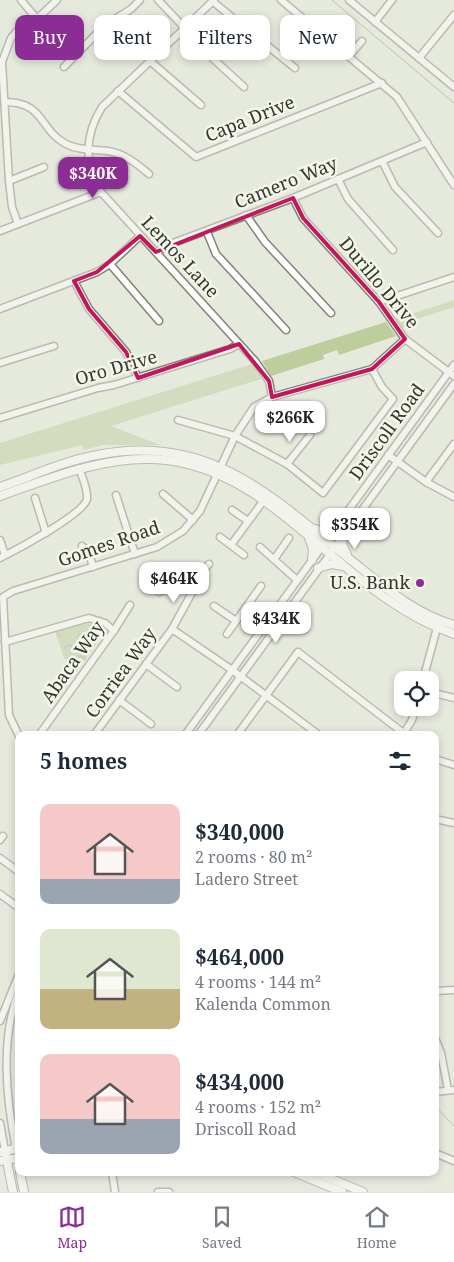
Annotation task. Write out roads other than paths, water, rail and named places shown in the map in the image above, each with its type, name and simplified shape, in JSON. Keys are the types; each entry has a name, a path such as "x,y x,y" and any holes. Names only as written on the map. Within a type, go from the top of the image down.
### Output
{"main road":[{"path":"79,468 86,461 116,452"},
{"path":"0,487 82,458 116,452 170,453 258,486 310,527 324,544 348,563 380,594 454,634"},
{"path":"0,496 79,468 115,460 150,459 184,464 220,471 264,500 308,536 324,544"},
{"path":"310,527 324,531 336,528"},
{"path":"344,534 342,544 348,563"},
{"path":"308,536 313,549 312,560"},
{"path":"318,568 332,564 348,563"},
{"path":"438,624 454,624"},
{"path":"13,1192 3,1161 2,1151 15,1149"},
{"path":"21,1176 24,1192"},
{"path":"304,1176 342,1192"},
{"path":"325,1176 363,1192"}],"street":[{"path":"21,0 34,15"},
{"path":"41,15 57,0"},
{"path":"64,67 105,25 131,9 140,0"},
{"path":"158,0 180,23"},
{"path":"281,0 299,15"},
{"path":"349,0 454,87"},
{"path":"375,22 392,0"},
{"path":"213,1 295,68"},
{"name":"Lemos Lane","path":"199,15 213,1"},
{"path":"419,58 454,15"},
{"name":"Lemos Lane","path":"180,33 118,91 94,119 88,150 89,168 101,192 239,344 269,381 272,397"},
{"path":"15,34 8,43 2,62 8,181 12,207 18,224"},
{"path":"355,49 362,41"},
{"path":"215,60 244,87"},
{"path":"354,60 397,97 454,185"},
{"path":"150,61 201,105"},
{"name":"Capa Drive","path":"118,91 196,157 382,83"},
{"path":"5,102 24,104 33,109 66,144 88,150 122,154 134,161 149,174"},
{"name":"Camero Way","path":"156,252 173,243 207,232 293,198 427,142"},
{"path":"382,162 395,188 438,233"},
{"path":"8,181 44,167"},
{"path":"448,178 454,172"},
{"path":"338,179 348,199 392,250"},
{"path":"0,231 101,192"},
{"name":"Durillo Drive","path":"293,198 303,218 379,302 405,339 451,374"},
{"path":"246,215 265,242 331,313"},
{"path":"207,232 216,254 286,330"},
{"path":"0,308 74,281 110,264 140,236"},
{"path":"110,264 159,321"},
{"path":"379,302 454,277"},
{"path":"74,281 89,309 126,352 138,378"},
{"name":"Gomes Road","path":"5,642 4,597 13,591 135,554 167,542 193,520 220,471 235,436 254,406 272,397 372,369 405,339"},
{"name":"Oro Drive","path":"0,418 138,378 230,349 239,344"},
{"path":"0,363 54,346"},
{"name":"Driscoll Road","path":"188,731 388,455 451,374 454,365"},
{"path":"178,420 235,436 287,464 323,493 393,399 382,387 372,369"},
{"name":"Driscoll Road","path":"201,731 331,550 454,384"},
{"path":"287,464 310,435"},
{"path":"426,482 454,444"},
{"path":"388,455 426,482 454,497"},
{"path":"0,540 2,557 46,533 83,507 87,498 79,468"},
{"path":"163,494 193,520"},
{"path":"116,495 135,554"},
{"path":"35,498 46,533"},
{"path":"231,545 264,500"},
{"path":"232,510 248,521"},
{"path":"220,537 244,555"},
{"path":"275,558 288,538"},
{"path":"82,546 89,553 93,567"},
{"path":"260,547 275,558 276,562 297,580"},
{"path":"159,592 182,584 190,586 209,564"},
{"name":"Corriea Way","path":"97,731 172,629 194,589 190,586"},
{"path":"227,634 261,586"},
{"name":"Abaca Way","path":"42,731 114,631 130,604"},
{"path":"214,606 236,622"},
{"path":"242,613 263,628"},
{"path":"17,731 9,715 5,642 89,618 105,622 114,631"},
{"path":"425,671 438,624"},
{"path":"172,629 232,670 314,731"},
{"path":"240,731 298,652 401,731"},
{"path":"146,664 177,687"},
{"path":"439,694 454,698"},
{"path":"119,700 151,724"},
{"path":"406,731 413,716"},
{"path":"439,760 454,765"},
{"path":"439,820 454,823"},
{"path":"0,858 15,867"},
{"path":"0,894 15,905"},
{"path":"0,1021 5,1004 15,983"},
{"path":"439,992 454,990"},
{"path":"5,1004 15,1007"},
{"path":"15,1010 7,1032 6,1058 10,1115 15,1139"},
{"path":"439,1048 451,1090"},
{"path":"0,1123 2,1151"},
{"path":"439,1155 454,1161"},
{"path":"113,1176 115,1192"},
{"path":"158,1192 169,1192"}],"waterway":[{"path":"332,0 454,103"},
{"path":"439,1110 454,1126"}],"place":[{"name":"U.S. Bank","path":"420,583"}]}
